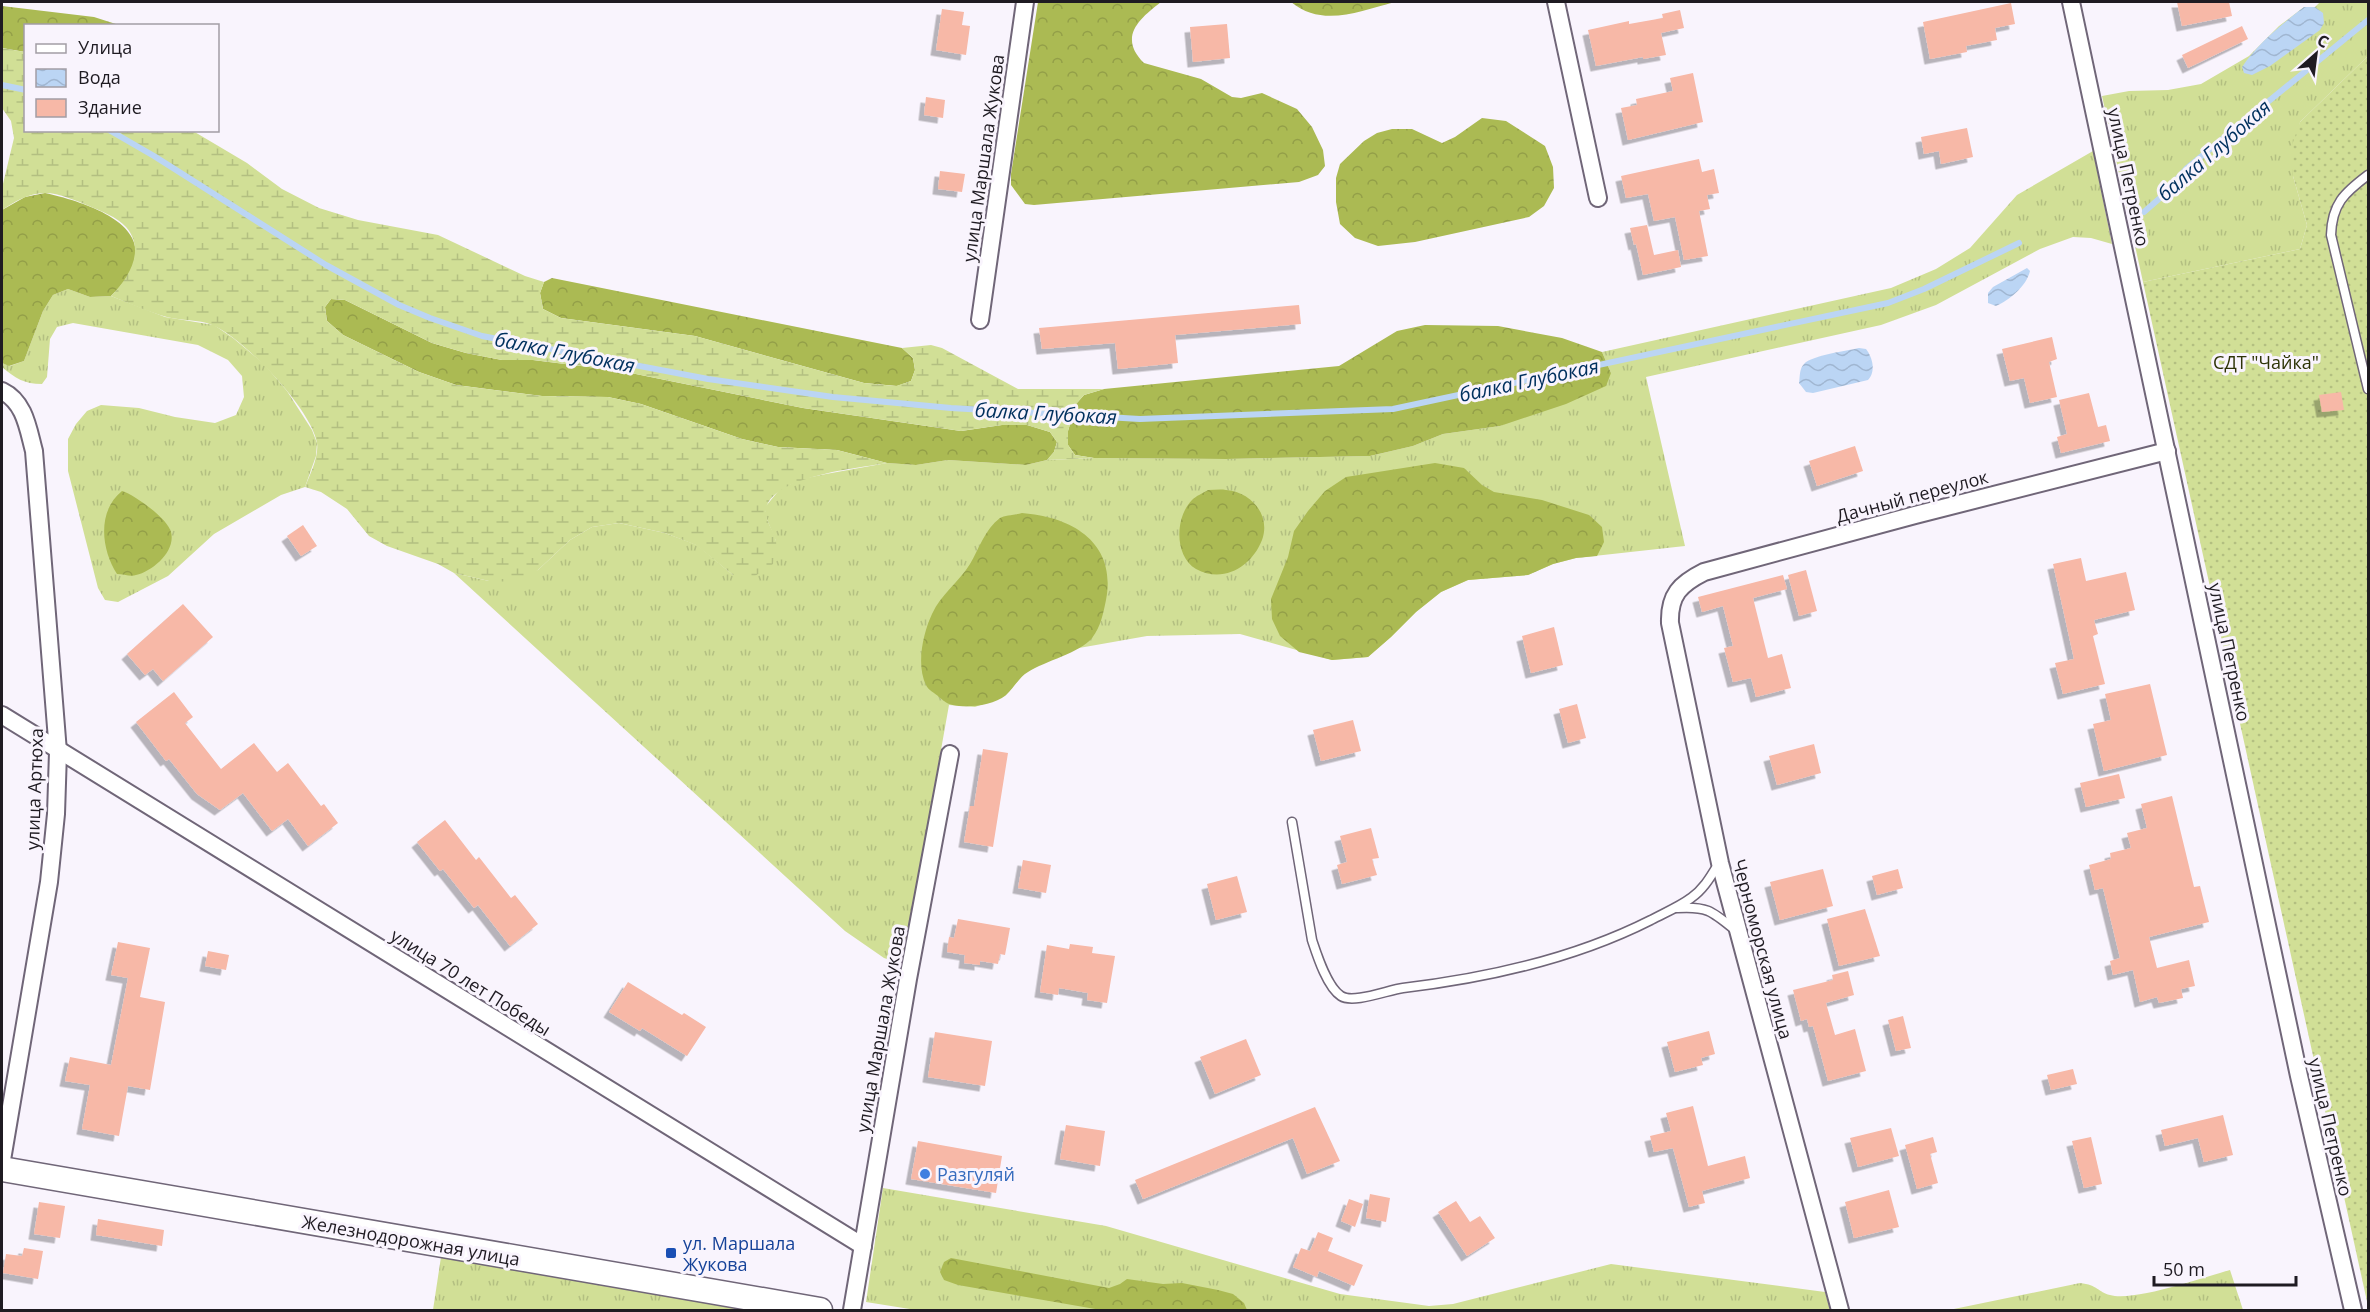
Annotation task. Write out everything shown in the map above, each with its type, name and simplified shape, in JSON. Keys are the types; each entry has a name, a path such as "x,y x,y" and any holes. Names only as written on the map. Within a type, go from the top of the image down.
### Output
{"main road":[{"name":"Железнодорожная улица","path":"2,1169 820,1311"}],"street":[{"name":"улица Маршала Жукова","path":"980,320 1025,2"},
{"path":"1556,2 1598,198"},
{"name":"улица Петренко","path":"2071,2 2299,1076 2353,1311"},
{"name":"улица Артюха","path":"2,391 17,402 24,415 34,451 58,752 56,814 49,882 2,1160"},
{"name":"Дачный переулок","path":"1674,594 1685,583 1704,572 1926,512 2167,451"},
{"name":"Черноморская улица","path":"1674,594 1669,608 1670,623 1720,863 1840,1311"},
{"name":"улица 70 лет Победы","path":"2,715 58,752 863,1246"},
{"name":"улица Маршала Жукова","path":"852,1311 908,979 950,754"}],"lane":[{"path":"2368,175 2349,189 2338,203 2331,221 2331,235 2368,389"},
{"path":"1292,822 1312,940 1318,959 1329,980 1342,997 1354,998 1402,988 1445,984 1572,953 1614,939 1690,899 1703,888 1720,863"},
{"path":"1673,909 1697,907 1708,910 1737,932"}],"green space":[{"path":"1038,2 1161,2 1145,15 1134,29 1133,45 1136,54 1144,63 1201,79 1232,97 1241,98 1262,93 1297,109 1312,127 1323,150 1325,166 1318,175 1299,182 1025,204 1011,185 1011,174"},
{"path":"1291,2 1395,2 1355,13 1328,16 1303,10"},
{"path":"2320,2 2368,2 2368,56 2300,122 2293,176 2307,225 2300,249 2143,282 2102,96 2129,91 2168,90 2201,84 2249,56 2279,26 2304,7 2315,7"},
{"path":"2,6 94,17 116,24 24,24 24,52 2,48"},
{"path":"2,48 24,52 24,132 195,132 247,163 282,189 319,208 358,220 438,235 525,276 544,282 540,293 543,309 561,318 695,336 864,383 896,386 911,381 915,370 913,358 902,348 931,345 942,348 1018,389 1104,389 1084,395 1076,404 1068,431 1068,445 1075,455 1094,458 1047,460 1054,452 1057,442 1050,432 1027,425 1002,425 961,431 803,408 621,371 533,360 502,360 466,353 432,343 345,300 331,299 325,307 327,321 343,335 419,372 456,385 542,396 608,397 641,404 742,439 778,447 837,450 887,463 818,476 783,489 771,498 766,514 776,541 773,564 752,578 733,575 696,545 665,533 619,523 592,527 570,540 538,570 521,582 489,581 454,573 438,564 387,546 369,536 347,509 321,492 305,487 317,454 317,443 312,429 290,394 241,344 212,325 167,317 111,296 124,281 135,254 132,236 122,223 94,208 50,193 28,196 2,210 2,188 14,138 11,121 2,108"},
{"name":"СДТ \"Чайка\"","path":"2368,56 2368,1306 2143,282 2300,249 2307,225 2293,176 2291,148 2300,122"},
{"path":"1482,118 1506,121 1545,146 1553,167 1554,188 1544,206 1529,217 1415,242 1378,246 1355,238 1340,224 1336,202 1336,178 1340,164 1364,141 1377,133 1392,129 1412,129 1442,143 1455,137"},
{"path":"2093,151 2112,244 2091,238 2073,237 2040,249 1936,305 1881,325 1646,377 1685,546 1576,558 1553,564 1528,575 1468,580 1441,592 1368,657 1332,660 1240,634 1147,636 1079,648 1052,658 1025,673 1005,696 975,707 949,705 902,958 890,960 884,958 845,931 454,573 489,581 538,570 570,540 592,527 619,523 665,533 697,545 733,575 776,541 766,517 766,506 780,489 802,479 887,463 916,465 948,460 1026,465 1047,460 1094,458 1226,459 1370,456 1413,446 1443,434 1500,426 1611,373 1602,352 1891,288 1936,269 1970,248 2017,195"},
{"path":"45,193 87,205 107,215 123,226 133,239 136,255 129,274 111,296 90,297 68,289 53,295 43,311 24,361 9,366 2,363 2,210 25,197"},
{"path":"552,278 902,348 913,358 915,370 911,381 897,386 864,383 695,336 561,318 543,309 540,293 544,282"},
{"path":"68,289 90,297 111,296 165,317 214,325 264,364 287,391 312,430 317,443 316,456 305,487 281,495 214,534 168,576 118,602 105,600 98,588 68,471 68,439 76,424 87,411 101,405 139,408 175,417 215,423 236,415 244,397 242,376 228,360 198,345 73,323 57,327 50,339 47,377 42,384 25,382 2,367 2,363 10,366 24,361 43,311 53,295"},
{"path":"331,299 345,300 432,343 466,353 502,360 533,360 621,371 803,408 961,431 1002,425 1027,425 1050,432 1057,442 1054,452 1047,460 1026,465 948,460 916,465 887,463 837,450 778,447 742,439 641,404 608,397 542,396 456,385 419,372 343,335 327,321 325,307"},
{"path":"1425,325 1498,326 1562,338 1602,352 1611,373 1606,386 1566,404 1500,426 1443,434 1413,446 1370,456 1226,459 1094,458 1075,455 1068,445 1068,431 1076,404 1084,395 1104,389 1339,366 1397,331"},
{"path":"1435,463 1464,468 1482,485 1494,492 1542,500 1589,515 1602,527 1604,542 1597,556 1553,564 1528,575 1468,580 1441,592 1368,657 1332,660 1299,652 1280,636 1272,619 1271,599 1288,557 1294,531 1308,511 1325,491 1346,477"},
{"path":"1208,490 1226,490 1244,495 1257,507 1264,522 1262,540 1251,558 1236,570 1227,573 1206,573 1196,569 1189,563 1181,546 1180,526 1186,507"},
{"path":"122,491 135,497 164,521 169,527 172,539 167,553 156,565 134,576 117,574 105,542 105,519 108,509"},
{"path":"1022,513 1058,520 1074,527 1098,548 1105,563 1108,580 1100,624 1087,643 1028,672 1001,698 977,706 950,704 928,688 923,677 922,649 929,622 940,600 970,564 990,528 1002,517"},
{"path":"883,1188 1106,1226 1340,1294 1429,1306 1453,1304 1611,1264 1825,1292 1830,1310 916,1310 866,1302"},
{"path":"441,1257 747,1310 433,1310"},
{"path":"951,1258 1109,1288 1127,1279 1163,1284 1182,1283 1233,1294 1244,1303 1247,1310 1101,1310 958,1285 944,1280 940,1272 944,1262"},
{"path":"2230,1270 2243,1310 1949,1310 2080,1283 2091,1285 2110,1295 2135,1295 2169,1288"}],"water":[{"path":"2304,7 2315,7 2323,13 2324,23 2320,30 2270,66 2252,75 2244,73 2242,67 2255,50"},
{"path":"2027,268 2030,271 2028,277 2016,292 1996,306 1988,303 1988,293 1993,287"},
{"path":"1859,348 1866,349 1872,361 1873,369 1868,380 1813,393 1806,392 1799,383 1801,368 1808,361"}],"building":[{"path":"2177,2 2229,2 2232,16 2182,26"},
{"path":"2011,3 2015,24 1995,28 1997,40 1966,46 1967,52 1930,59 1923,22"},
{"path":"942,9 964,12 962,25 970,26 966,55 936,50"},
{"path":"1680,10 1684,28 1661,33 1666,55 1596,66 1588,30 1629,21 1629,24 1663,18 1662,14"},
{"path":"1227,24 1230,58 1193,62 1190,27"},
{"path":"2242,26 2248,39 2188,68 2182,55"},
{"path":"1693,73 1703,122 1628,140 1621,108 1637,105 1636,99 1673,91 1670,78"},
{"path":"926,97 945,100 943,118 924,115"},
{"path":"1967,128 1973,157 1941,164 1939,151 1924,154 1921,137"},
{"path":"1699,159 1702,172 1714,169 1719,193 1707,195 1710,209 1699,211 1708,256 1684,260 1675,217 1654,221 1648,194 1626,198 1621,176"},
{"path":"940,171 965,174 962,192 938,189"},
{"path":"1647,225 1654,255 1678,250 1681,267 1643,275 1630,228"},
{"path":"1299,305 1301,324 1175,335 1178,363 1118,369 1115,343 1042,349 1039,328"},
{"path":"2052,337 2057,359 2049,362 2057,397 2030,403 2024,378 2010,381 2002,349"},
{"path":"2341,392 2344,410 2322,412 2319,395"},
{"path":"2089,393 2098,427 2106,425 2110,441 2061,453 2057,437 2067,434 2059,400"},
{"path":"1855,446 1863,471 1817,486 1809,461"},
{"path":"303,525 317,546 301,556 287,536"},
{"path":"2081,558 2086,581 2126,572 2135,610 2094,620 2098,634 2093,636 2105,684 2063,694 2055,663 2074,659 2053,564"},
{"path":"1806,570 1817,611 1799,616 1788,575"},
{"path":"1783,575 1787,589 1753,598 1768,658 1782,654 1791,688 1756,697 1751,678 1733,682 1724,648 1733,646 1723,606 1702,612 1698,597"},
{"path":"183,604 213,637 163,681 153,669 145,675 127,654"},
{"path":"1554,627 1563,665 1531,673 1522,636"},
{"path":"2150,684 2167,755 2104,771 2093,724 2111,720 2105,694"},
{"path":"174,692 193,717 185,723 221,769 254,743 277,772 288,763 321,806 324,804 338,823 308,846 288,819 272,831 243,793 220,810 197,794 169,759 166,761 136,722"},
{"path":"1577,704 1586,738 1568,743 1559,709"},
{"path":"1353,720 1361,751 1321,761 1313,730"},
{"path":"1814,744 1821,773 1777,785 1769,756"},
{"path":"983,749 1008,753 993,847 964,842 970,806 974,806"},
{"path":"2119,774 2125,798 2086,807 2080,783"},
{"path":"2172,796 2194,887 2200,886 2209,922 2149,937 2157,968 2189,960 2195,986 2181,989 2183,998 2159,1003 2157,997 2140,1002 2133,970 2113,975 2110,961 2120,958 2103,888 2095,890 2089,865 2111,859 2110,853 2131,848 2127,833 2147,828 2141,804"},
{"path":"445,820 476,860 479,857 511,898 515,895 538,924 510,946 478,905 474,908 443,869 440,871 417,842"},
{"path":"1371,828 1379,858 1372,859 1377,875 1342,884 1337,865 1347,862 1340,836"},
{"path":"1023,860 1051,865 1046,893 1018,888"},
{"path":"1823,869 1833,906 1780,920 1770,882"},
{"path":"1898,869 1903,888 1877,895 1872,876"},
{"path":"1237,876 1247,912 1216,920 1207,884"},
{"path":"1865,909 1880,956 1839,966 1827,919"},
{"path":"958,919 1010,928 1005,955 1000,954 998,964 980,961 980,965 964,963 965,955 947,952 949,937 954,938"},
{"path":"118,942 150,948 140,997 165,1002 150,1090 128,1086 119,1136 82,1129 90,1085 65,1081 70,1057 111,1065 128,978 111,975"},
{"path":"1070,944 1093,947 1092,953 1115,956 1107,1003 1087,1000 1088,993 1059,988 1058,995 1040,992 1047,945 1069,949"},
{"path":"208,951 229,955 226,970 205,966"},
{"path":"1848,971 1854,995 1826,1003 1835,1035 1855,1029 1866,1071 1828,1081 1813,1026 1809,1027 1807,1019 1801,1021 1793,990 1833,980 1832,975"},
{"path":"628,982 706,1027 687,1056 642,1028 640,1031 609,1012"},
{"path":"1903,1016 1911,1048 1896,1051 1888,1020"},
{"path":"1709,1031 1715,1054 1701,1058 1703,1065 1675,1072 1667,1042"},
{"path":"935,1032 992,1041 985,1086 928,1077"},
{"path":"1246,1039 1261,1075 1215,1094 1200,1057"},
{"path":"2073,1069 2077,1084 2051,1090 2047,1075"},
{"path":"1693,1106 1708,1166 1745,1156 1750,1178 1702,1191 1705,1203 1689,1207 1673,1148 1654,1152 1650,1136 1671,1131 1666,1113"},
{"path":"1315,1107 1340,1161 1307,1174 1293,1138 1143,1199 1135,1180"},
{"path":"2223,1115 2233,1155 2204,1162 2198,1138 2165,1146 2161,1130"},
{"path":"1066,1125 1105,1131 1100,1166 1060,1159"},
{"path":"1891,1128 1899,1156 1858,1167 1850,1138"},
{"path":"1933,1137 1937,1152 1930,1154 1938,1183 1917,1189 1905,1145"},
{"path":"2091,1137 2102,1184 2084,1188 2072,1141"},
{"path":"918,1141 1002,1156 996,1193 911,1179"},
{"path":"1889,1190 1899,1227 1854,1238 1845,1202"},
{"path":"1370,1194 1390,1198 1386,1222 1366,1218"},
{"path":"1349,1199 1363,1204 1355,1227 1341,1221"},
{"path":"1456,1201 1470,1222 1480,1216 1495,1238 1467,1256 1438,1212"},
{"path":"39,1202 65,1206 60,1238 34,1234"},
{"path":"98,1219 164,1230 162,1246 96,1235"},
{"path":"1318,1232 1333,1238 1328,1251 1363,1265 1354,1286 1319,1271 1317,1277 1293,1267 1301,1248 1310,1251"},
{"path":"24,1248 43,1251 38,1279 3,1273 6,1254 22,1256"}],"waterway":[{"name":"балка Глубокая","path":"2144,212 2187,168 2368,20"},
{"name":"балка Глубокая","path":"2,85 24,90"},
{"name":"балка Глубокая","path":"112,132 326,265 399,305 482,336 708,379 833,397 951,408 1140,419 1393,409 1888,303 1924,289 2019,243"}],"place":[{"name":"Разгуляй","path":"925,1174"},
{"name":"ул. Маршала Жукова","path":"671,1253"}]}
